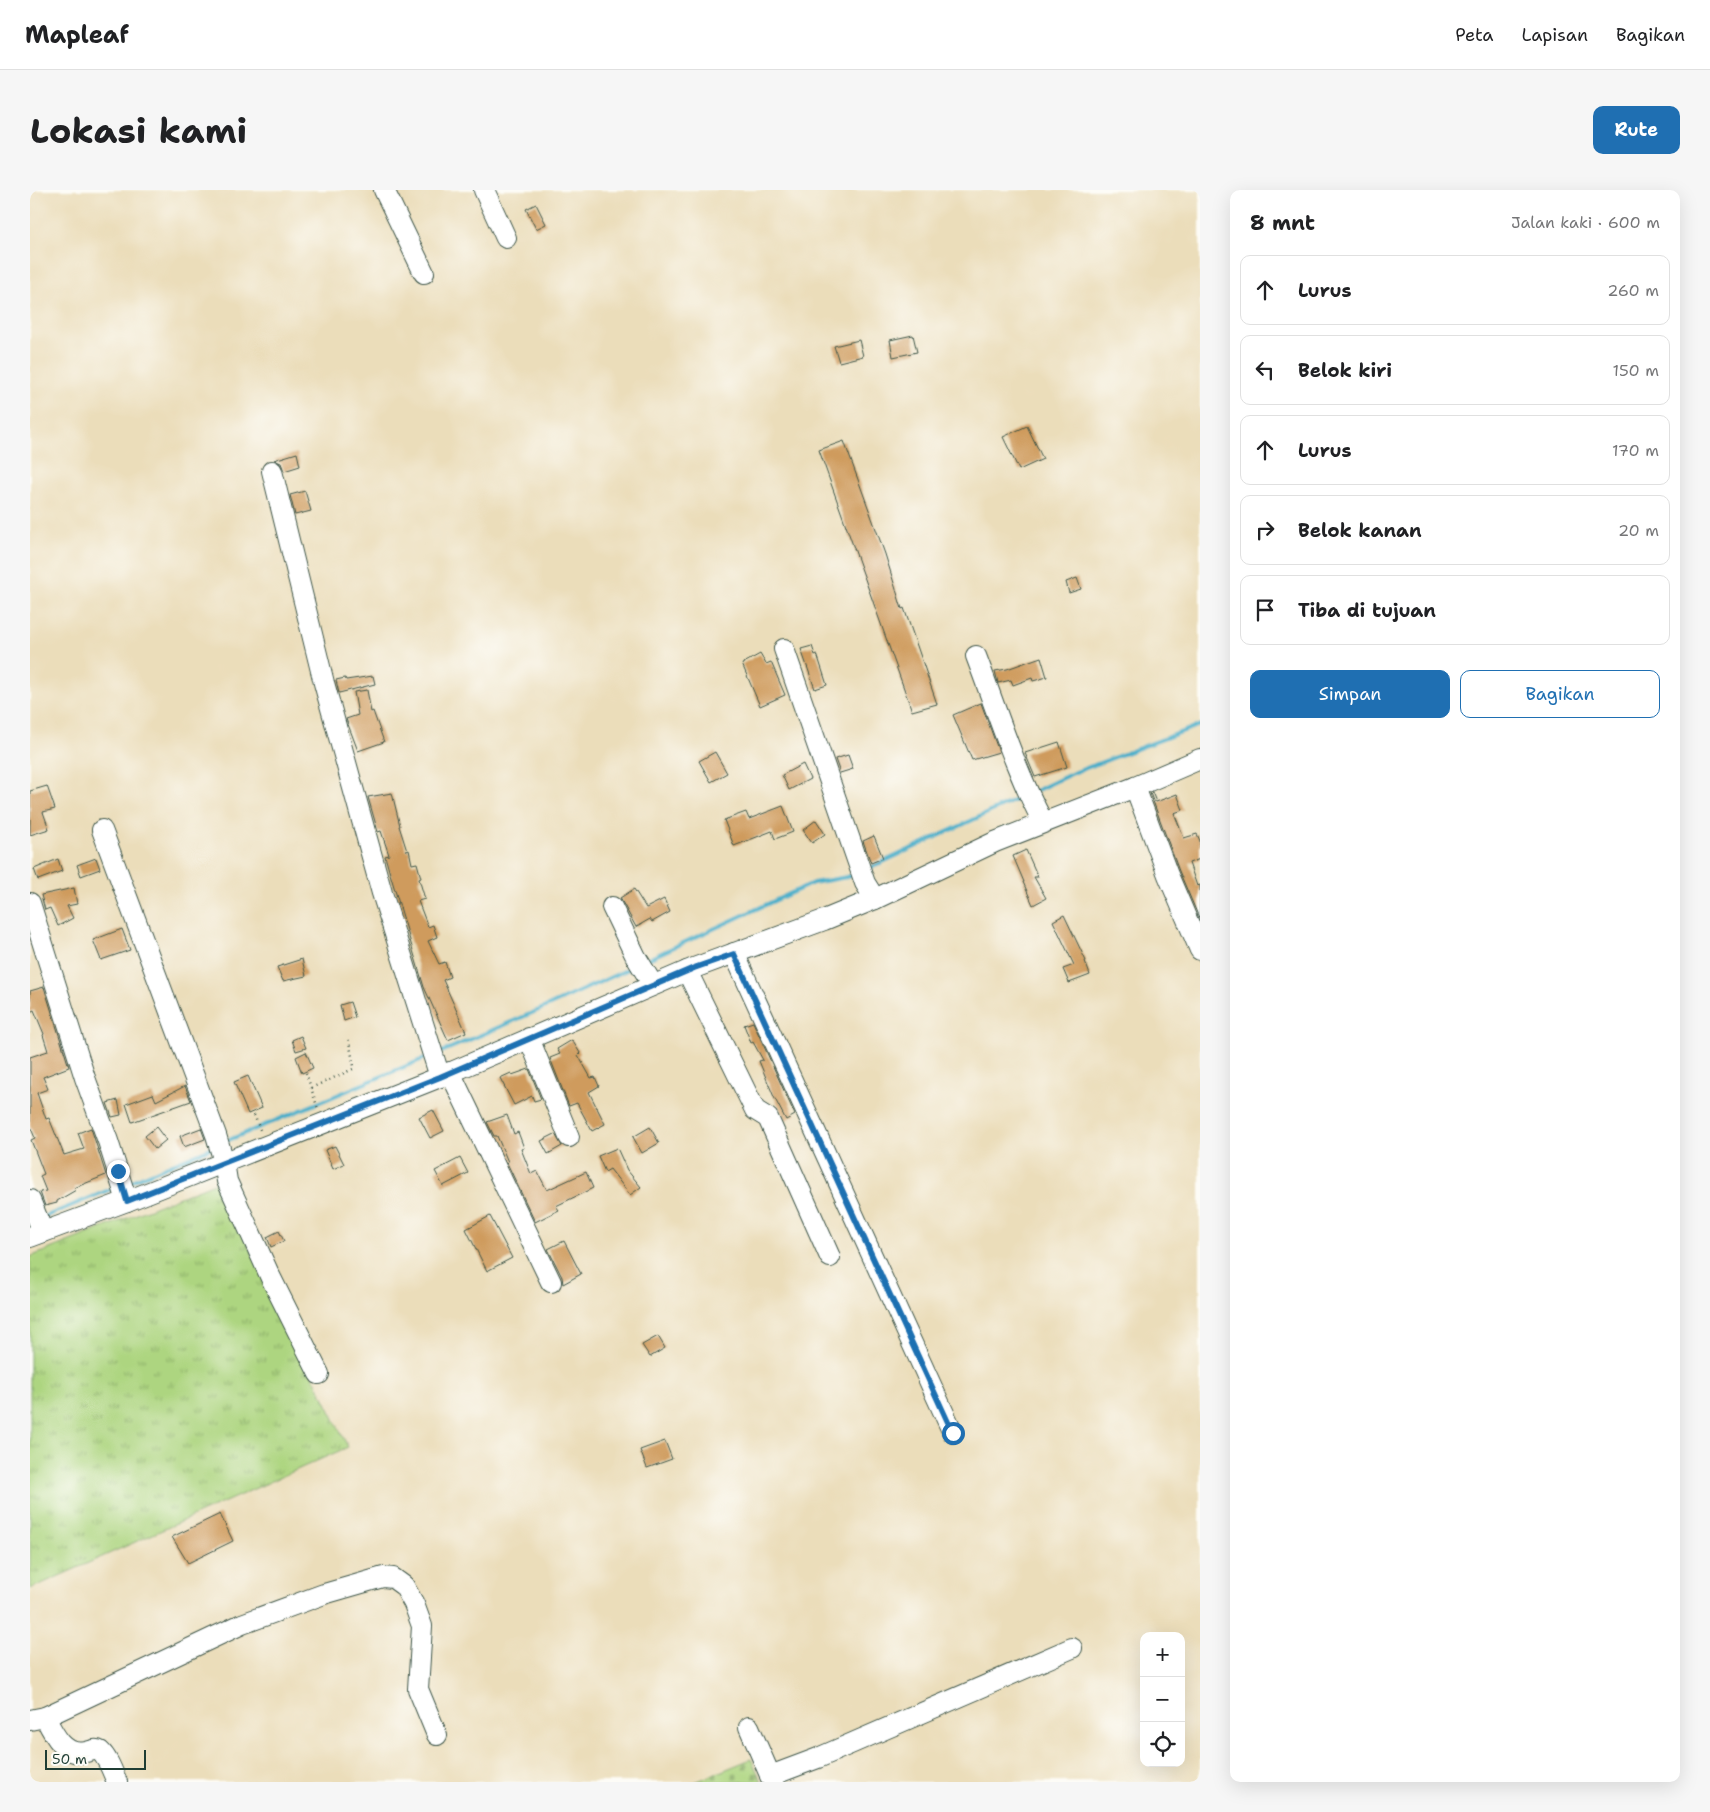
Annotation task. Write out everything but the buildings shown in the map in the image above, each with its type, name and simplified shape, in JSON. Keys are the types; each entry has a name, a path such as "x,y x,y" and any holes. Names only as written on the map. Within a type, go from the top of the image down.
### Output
{"street":[{"path":"384,190 424,273"},
{"path":"484,190 506,238"},
{"path":"272,470 324,683 377,874 440,1065 551,1282"},
{"path":"784,649 866,883"},
{"path":"976,656 1027,789 1039,815"},
{"path":"31,1204 38,1232 124,1190 221,1150 440,1065 529,1038 644,970 687,971 734,954 866,883 994,842 1039,815 1135,787 1200,759"},
{"path":"1135,787 1168,875 1200,950"},
{"path":"102,830 221,1150 227,1182 270,1276 319,1374"},
{"path":"30,903 85,1078 124,1190"},
{"path":"612,907 644,970"},
{"path":"734,954 953,1433"},
{"path":"687,971 754,1110 768,1118 830,1257"},
{"path":"529,1038 569,1137"},
{"path":"117,1782 100,1751 95,1749 83,1753 66,1749 38,1719 242,1624 324,1594 383,1577 393,1578 404,1586 414,1604 422,1626 418,1690 437,1735"},
{"path":"749,1727 772,1779 1072,1648"}],"path":[{"path":"312,1090 352,1069 354,1066 348,1038"},
{"path":"306,1073 317,1107"},
{"path":"254,1115 262,1136"}],"green space":[{"path":"217,1182 348,1447 30,1589 30,1257"},
{"path":"751,1759 762,1782 695,1782"}],"waterway":[{"path":"1035,791 1073,773 1200,725"},
{"path":"868,869 1024,796"},
{"path":"646,960 813,883 856,874"},
{"path":"439,1053 633,967"},
{"path":"224,1142 428,1057"},
{"path":"127,1183 213,1147"},
{"path":"44,1217 116,1187"}],"route":[{"path":"118,1171 127,1201 440,1077 694,968 734,954 953,1433"}]}
